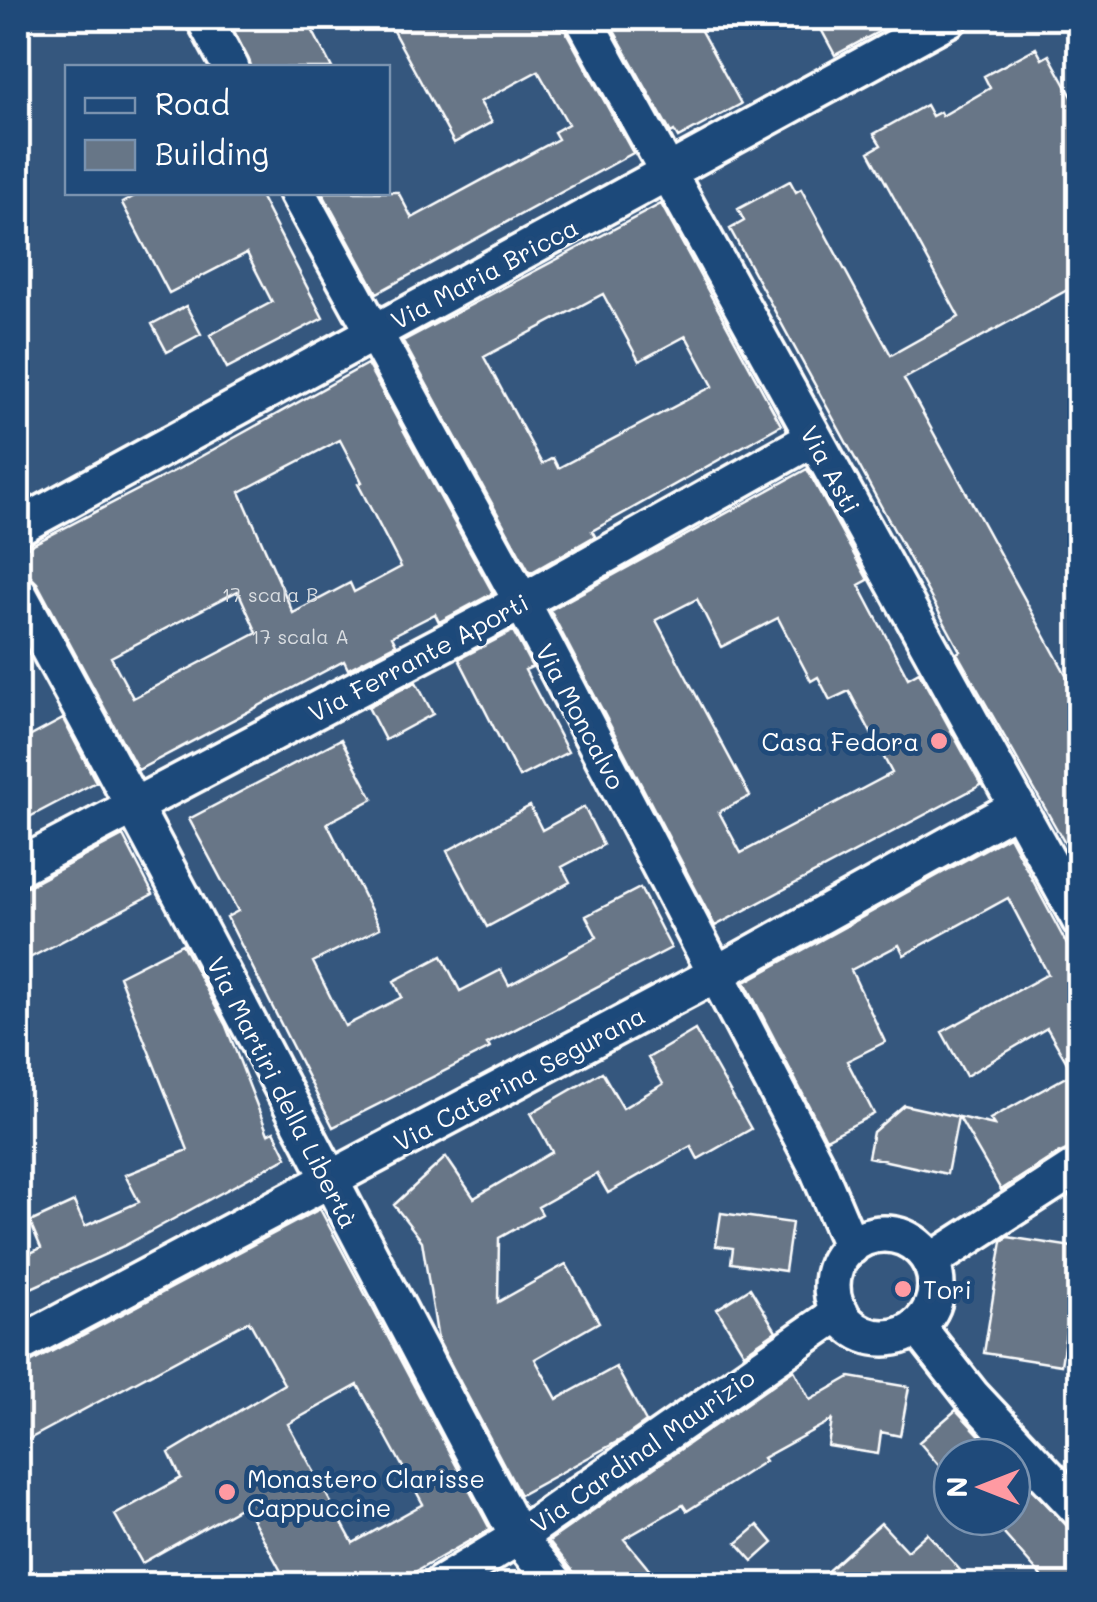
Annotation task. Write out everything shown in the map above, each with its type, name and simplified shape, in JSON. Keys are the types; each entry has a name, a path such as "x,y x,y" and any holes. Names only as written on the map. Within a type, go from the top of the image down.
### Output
{"street":[{"path":"204,18 228,65"},
{"name":"Via Asti","path":"582,18 1080,920"},
{"name":"Via Maria Bricca","path":"18,527 950,18"},
{"name":"Via Moncalvo","path":"299,195 522,602 817,1167 850,1246"},
{"name":"Via Ferrante Aporti","path":"18,867 522,602 814,438"},
{"name":"Via Martiri della Libertà","path":"18,594 136,806 518,1537 556,1584"},
{"name":"Via Caterina Segurana","path":"18,1345 716,974 1018,807"},
{"path":"930,1262 1080,1166"},
{"path":"900,1236 916,1244 930,1262 936,1291 932,1308 917,1326 894,1337 877,1338 861,1333 840,1312 833,1294 834,1276 850,1246 866,1237 900,1236"},
{"name":"Via Cardinal Maurizio","path":"441,1584 518,1537 840,1312"},
{"path":"917,1326 972,1396 1080,1511"},
{"path":"518,1537 522,1584"}],"building":[{"path":"228,18 306,18 330,65 251,65"},
{"path":"386,18 562,18 633,153 377,293 324,195 398,192 412,218 558,139 554,132 568,124 538,71 480,102 492,122 454,143"},
{"path":"607,18 694,18 741,104 678,138 674,131 671,133"},
{"path":"815,18 904,18 835,55"},
{"path":"1036,48 1042,59 1049,55 1080,111 1080,283 904,379 1080,700 1080,870 957,653 960,651 730,229 744,221 738,209 790,181 796,192 801,189 891,355 959,317 869,152 881,145 874,134 926,105 932,116 940,112 942,116 990,88 984,76"},
{"path":"137,195 260,195 323,318 227,368 210,335 272,302 247,253 169,293 122,203"},
{"path":"661,204 781,425 592,531 595,536 530,573 403,341","holes":["603,294 639,361 686,336 713,386 558,468 553,458 542,464 484,357"]},
{"path":"186,306 201,334 167,352 152,324"},
{"path":"367,364 493,593 439,622 435,614 392,636 396,644 348,669 344,661 138,770 37,583 28,574 18,572 18,552","holes":["340,440 401,567 354,592 350,583 293,613 240,492","238,591 257,633 133,698 111,657"]},
{"path":"807,469 868,580 859,585 908,678 919,672 981,785 715,926 550,610","holes":["697,599 721,647 778,618 811,681 818,677 830,700 849,691 892,773 741,853 719,812 750,796 656,620"]},
{"path":"513,631 532,667 525,670 568,752 519,777 459,659"},
{"path":"416,682 433,714 385,740 368,707"},
{"path":"63,719 96,782 18,823 18,743"},
{"path":"341,739 373,799 327,823 380,928 313,962 345,1026 402,997 394,981 442,956 460,991 501,970 509,985 597,937 586,916 640,888 671,948 487,1044 490,1048 333,1127 227,917 238,911 189,819"},
{"path":"530,806 542,830 584,807 603,845 562,867 570,882 487,927 447,851"},
{"path":"123,836 153,894 18,964 18,888"},
{"path":"1009,836 1080,969 1080,1144 1055,1155 1001,1190 959,1117 994,1125 990,1119 1073,1073 1047,1028 966,1076 942,1032 1048,974 1008,898 904,955 899,945 851,970 885,1042 847,1061 874,1114 826,1139 745,982"},
{"path":"182,944 226,1026 268,1134 274,1131 287,1157 124,1246 18,1294 18,1259 41,1248 30,1222 74,1202 85,1226 139,1202 125,1175 188,1150 119,976"},
{"path":"695,1030 751,1129 698,1159 691,1146 608,1193 597,1174 538,1207 542,1214 499,1238 498,1302 566,1264 599,1322 535,1359 557,1399 616,1367 646,1422 520,1495 438,1340 422,1241 394,1205 446,1157 474,1198 552,1152 531,1113 602,1072 623,1108 663,1084 648,1058"},
{"path":"904,1105 958,1117 947,1174 868,1157 873,1132"},
{"path":"320,1209 490,1529 394,1584 288,1584 245,1505 142,1563 115,1515 181,1478 169,1453 284,1384 249,1321 18,1445 18,1366","holes":["358,1385 423,1504 353,1543 288,1424"]},
{"path":"721,1213 792,1223 785,1271 731,1263 733,1248 716,1246"},
{"path":"1008,1237 1079,1248 1061,1365 984,1353 1002,1241"},
{"path":"750,1288 776,1331 744,1353 717,1309"},
{"path":"794,1370 810,1400 850,1377 909,1387 900,1436 881,1432 878,1454 828,1446 832,1420 763,1458 765,1461 687,1511 683,1505 624,1539 661,1584 577,1584 573,1571 549,1541"},
{"path":"956,1410 981,1437 932,1437 932,1457 919,1442"},
{"path":"1032,1490 1080,1537 1080,1576 1070,1584 1048,1584 1007,1537 1032,1537"},
{"path":"881,1523 907,1551 927,1533 960,1570 943,1584 813,1584"},
{"path":"758,1525 773,1543 753,1561 737,1543"}],"place":[{"name":"Casa Fedora","path":"939,741"},
{"name":"Tori","path":"903,1289"},
{"name":"Monastero Clarisse Cappuccine","path":"227,1492"}]}
